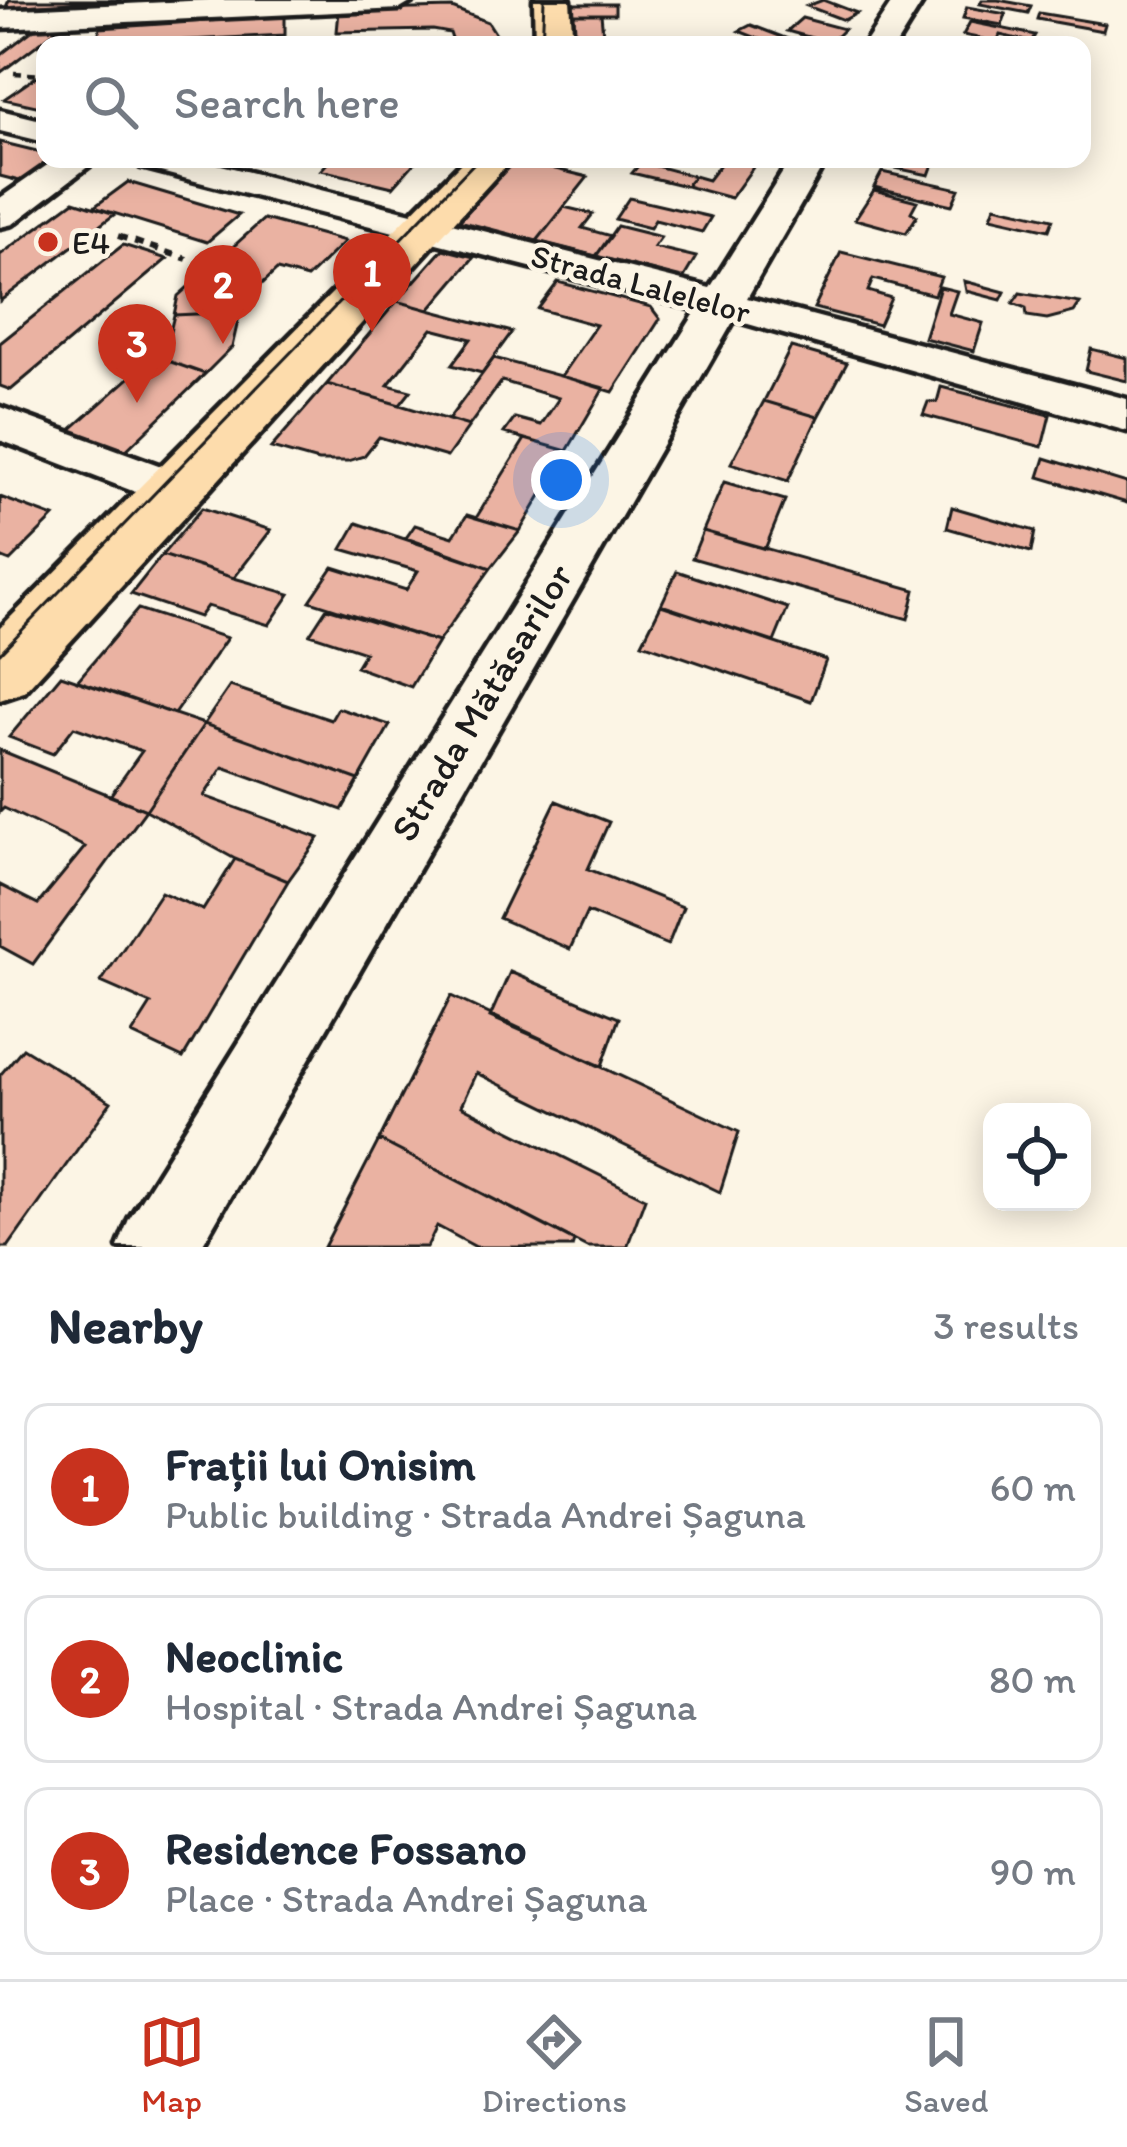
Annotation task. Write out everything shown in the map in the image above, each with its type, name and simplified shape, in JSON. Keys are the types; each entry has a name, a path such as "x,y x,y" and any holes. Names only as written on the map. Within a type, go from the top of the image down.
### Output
{"main road":[{"path":"525,0 525,36"},
{"path":"551,0 553,36"},
{"path":"409,223 444,168"},
{"path":"0,672 158,482 409,223 479,168"},
{"path":"0,617 158,482"}],"street":[{"path":"0,19 400,0"},
{"path":"886,36 909,0"},
{"path":"0,120 36,129"},
{"path":"0,216 67,168"},
{"name":"Strada Lalelelor","path":"190,168 719,303 1127,415"},
{"name":"Strada Mătăsarilor","path":"157,1247 803,168"},
{"path":"0,423 158,482"}],"path":[{"path":"14,73 36,74"},
{"path":"118,236 188,259"}],"building":[{"path":"9,0 122,0 6,7"},
{"path":"823,0 857,13 844,20 807,6"},
{"path":"982,0 1031,6 1028,13 980,4"},
{"path":"571,4 615,4 615,14 572,14"},
{"path":"967,7 1006,14 1002,25 963,18"},
{"path":"452,8 488,22 497,36 451,36 433,30 337,32 339,11"},
{"path":"1039,13 1105,24 1103,31 1037,19"},
{"path":"572,14 601,14 603,35 573,35"},
{"path":"285,16 285,35 98,36 100,28"},
{"path":"802,18 844,29 837,36 787,31"},
{"path":"970,22 1035,35 968,36 963,35"},
{"path":"751,25 780,36 752,36 739,31"},
{"path":"38,26 58,29 49,36 36,36 36,46 0,73 0,55"},
{"path":"36,77 36,106 4,99"},
{"path":"0,142 36,151 36,168 46,168 27,183 0,176"},
{"path":"323,168 410,168 393,187"},
{"path":"507,168 552,168 588,177 537,241 459,221"},
{"path":"636,168 663,168 694,176 686,186 632,173"},
{"path":"717,168 753,168 731,198 686,186 694,176 708,180"},
{"path":"895,168 932,168 929,175"},
{"path":"882,172 959,189 952,205 874,187"},
{"path":"128,182 239,215 207,242 94,207"},
{"path":"874,190 917,201 911,212 917,216 906,233 855,219"},
{"path":"629,198 711,217 702,232 655,220 650,228 615,219"},
{"name":"E4","path":"74,201 115,214 0,301 0,255"},
{"path":"995,206 1053,219 1049,230 991,217"},
{"path":"564,207 593,214 582,228 611,236 596,256 537,241"},
{"path":"264,219 345,241 307,278 277,270 241,304 240,312 174,315 178,296"},
{"path":"617,226 661,237 654,247 696,257 683,279 596,256"},
{"path":"123,245 167,259 11,390 0,386 0,343"},
{"path":"443,249 474,257 429,310 397,301"},
{"path":"841,252 941,277 934,295 873,279 868,291 891,298 879,325 814,308"},
{"path":"964,281 1005,292 1001,300 966,291"},
{"path":"558,282 651,307 660,319 613,392 561,376 596,325 538,309"},
{"path":"940,287 957,291 949,314 983,323 974,351 924,338"},
{"path":"1020,293 1080,303 1074,312 1047,319 1027,316 1026,308 1013,303"},
{"path":"397,301 512,332 482,373 452,365 471,339 432,329 388,385 411,391 400,405 327,384"},
{"path":"240,312 232,347 205,374 154,356 168,340 174,315"},
{"path":"791,347 847,363 818,417 764,401"},
{"path":"1091,349 1127,358 1127,381 1086,371"},
{"path":"154,356 205,374 122,454 67,433"},
{"path":"494,358 604,388 567,451 504,433 515,418 541,425 559,398 502,381 469,426 448,420"},
{"path":"327,384 469,426 447,457 379,437 364,456 348,461 318,461 271,448"},
{"path":"941,387 1050,415 1042,447 923,415 928,402 937,402"},
{"path":"764,401 818,417 788,481 731,463"},
{"path":"525,439 567,451 520,531 476,518"},
{"path":"1045,458 1127,483 1127,503 1039,477"},
{"path":"724,482 785,500 765,549 703,531"},
{"path":"0,497 54,517 10,561 0,557"},
{"path":"952,507 1035,531 1031,552 947,528"},
{"path":"202,508 271,530 234,578 162,555"},
{"path":"467,515 520,531 491,568 406,538 415,525 453,537"},
{"path":"357,523 491,568 438,642 310,601 333,567 406,590 418,571 342,549"},
{"path":"703,531 915,590 908,619 692,558"},
{"path":"162,555 290,594 269,625 207,606 199,617 131,594"},
{"path":"677,571 788,608 774,642 661,605"},
{"path":"661,605 826,660 811,701 642,643"},
{"path":"327,608 438,642 411,687 356,667 365,652 310,634"},
{"path":"138,609 227,638 174,714 77,681"},
{"path":"61,675 204,724 146,810 110,796 142,751 74,727 53,754 9,737"},
{"path":"230,686 331,720 338,708 390,725 359,780 204,724"},
{"path":"204,724 359,780 342,810 223,767 204,796 319,838 288,881 235,859 146,810"},
{"path":"0,750 146,810 33,964 0,946 0,885 38,904 85,847 4,808 0,812"},
{"path":"556,801 609,822 588,869 683,907 668,945 587,912 570,949 499,918"},
{"path":"235,859 288,881 183,1058 132,1034 151,1004 101,982 161,892 203,910"},
{"path":"510,972 619,1018 602,1066 490,1017"},
{"path":"451,996 739,1132 720,1192 476,1073 461,1106 645,1198 627,1247 587,1247 379,1140"},
{"path":"23,1048 111,1102 8,1247 0,1247 0,1075"},
{"path":"379,1140 574,1241 572,1247 476,1247 437,1226 427,1247 324,1247"}],"tram line":[{"path":"542,36 544,0"},
{"path":"0,653 469,168"}],"place":[{"name":"E4","path":"48,242"},
{"name":"Frații lui Onisim","path":"372,332"},
{"name":"Neoclinic","path":"223,344"},
{"name":"Residence Fossano","path":"137,403"}]}
